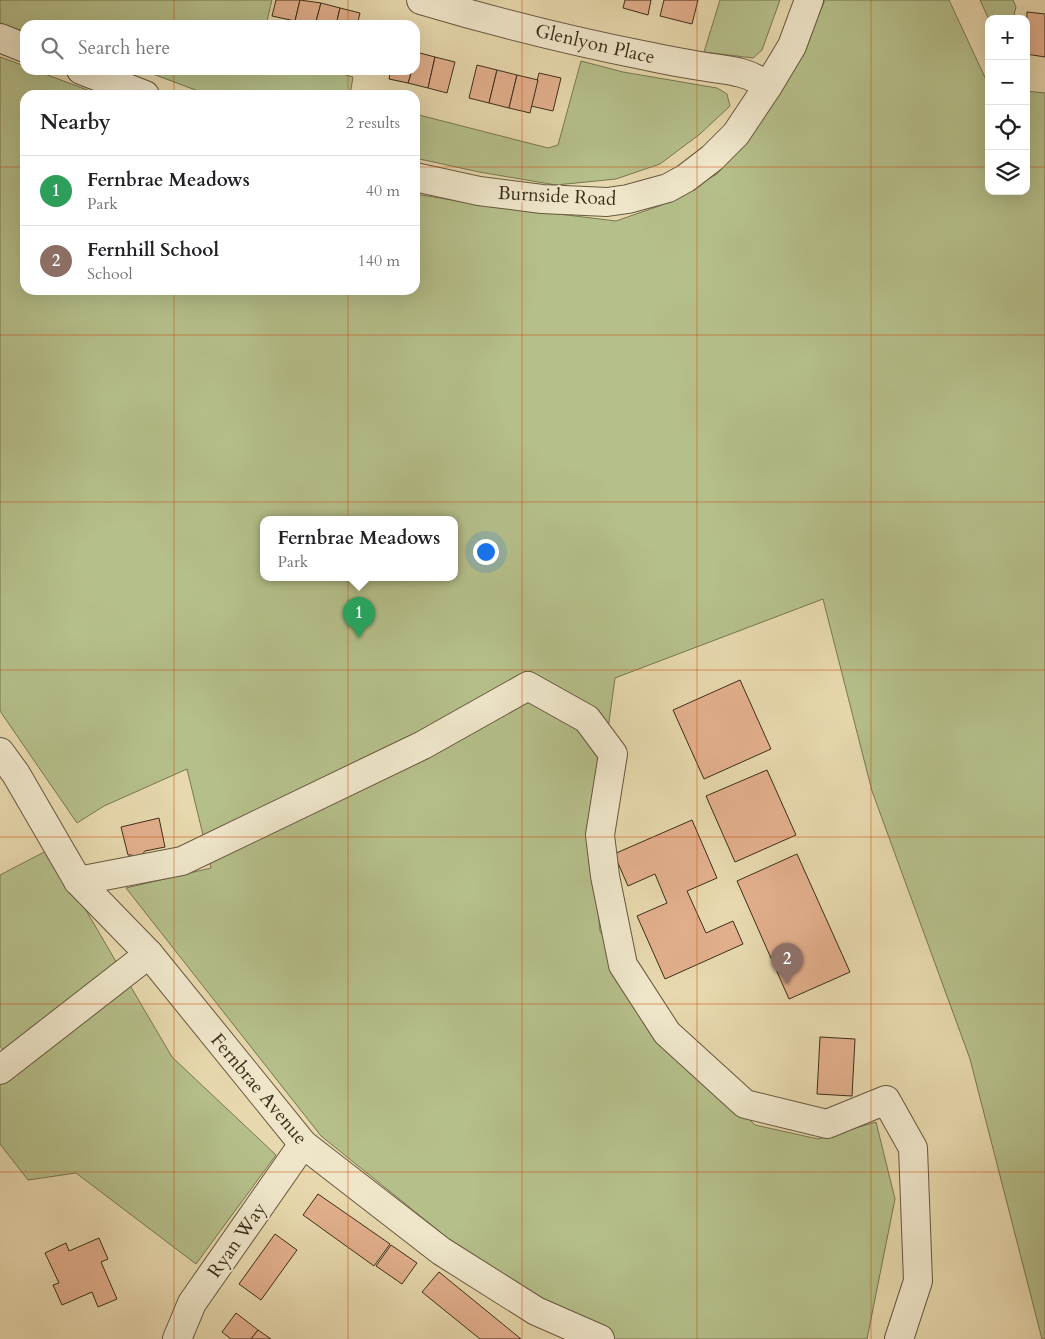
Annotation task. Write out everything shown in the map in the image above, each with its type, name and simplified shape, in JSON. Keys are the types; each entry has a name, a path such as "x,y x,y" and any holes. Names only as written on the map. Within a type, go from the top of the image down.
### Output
{"street":[{"name":"Glenlyon Place","path":"421,0 555,36 665,60 737,71 754,76 768,86"},
{"name":"Burnside Road","path":"420,177 479,191 542,199 607,202 668,188 686,178 712,158 736,134 792,46 809,0"},
{"path":"0,38 20,46"},
{"path":"94,75 132,90"},
{"path":"78,881 182,861 423,745 528,686 545,695 587,719 613,754 600,835 605,876 623,965 667,1033 745,1104 827,1124 886,1100 913,1148 918,1282 899,1339"},
{"name":"Fernbrae Avenue","path":"0,752 16,774 78,881 149,954 303,1144 441,1251 536,1311 600,1339"},
{"path":"0,1070 149,954"},
{"name":"Ryan Way","path":"177,1339 192,1303 303,1144"}],"green space":[{"path":"0,0 272,0 267,20 20,20 20,30 0,23"},
{"path":"720,0 780,0 762,50 753,58 704,52"},
{"path":"825,0 949,0 985,77 985,195 1030,195 1030,91 1045,93 1045,1339 1042,1339 970,1059 872,791 823,599 615,678 592,846 600,931 662,1036 755,1125 818,1139 876,1122 895,1199 867,1339 573,1339 321,1136 126,888 211,868 187,769 104,806 77,823 0,711 0,57 20,64 20,75 47,75 88,90 20,90 20,295 420,295 420,195 476,204 616,221 659,206 717,174 759,124 804,49"},
{"path":"980,0 1013,0 1016,7 1014,15 987,15"},
{"path":"581,61 623,72 717,88 727,94 730,106 700,134 660,164 616,179 556,185 479,172 420,159 420,115 548,148 558,145"},
{"path":"155,75 346,75 353,77 351,90 196,90"},
{"path":"50,849 172,1057 276,1155 196,1264 76,1173 28,1180 0,1144 0,1083 17,1069 0,1046 0,875"}],"building":[{"path":"276,0 300,0 295,20 272,16"},
{"path":"300,0 321,3 316,20 295,20"},
{"path":"625,0 651,0 648,15 623,8"},
{"path":"664,0 698,0 692,24 660,16"},
{"path":"321,3 340,8 337,20 316,20"},
{"path":"340,8 360,13 358,20 337,20"},
{"path":"1027,12 1045,14 1045,57 1030,55 1030,15 1027,15"},
{"path":"420,53 435,57 428,88 408,83 410,75 420,75"},
{"path":"435,57 455,62 447,93 428,88"},
{"path":"477,65 497,70 489,103 469,98"},
{"path":"497,70 517,75 509,108 489,103"},
{"path":"539,73 561,78 553,111 531,106"},
{"path":"390,75 410,75 408,83 389,79"},
{"path":"517,75 538,80 530,113 509,108"},
{"path":"740,680 771,749 704,779 673,710"},
{"path":"767,770 796,835 735,862 706,796"},
{"path":"159,818 165,847 145,851 141,856 134,857 128,855 121,827"},
{"path":"692,820 717,878 687,891 706,933 733,921 743,944 665,979 637,916 667,903 655,874 628,886 614,854"},
{"path":"797,854 850,972 789,999 737,881"},
{"path":"820,1037 855,1039 852,1096 817,1094"},
{"path":"318,1194 390,1244 374,1266 303,1215"},
{"path":"275,1234 297,1250 261,1300 239,1284"},
{"path":"99,1238 108,1259 101,1262 117,1299 98,1307 92,1292 62,1305 53,1285 59,1283 45,1253 66,1243 69,1251"},
{"path":"391,1245 417,1263 402,1284 376,1266"},
{"path":"439,1272 521,1339 480,1339 422,1292"},
{"path":"236,1313 258,1330 251,1339 231,1339 222,1332"},
{"path":"258,1330 271,1339 251,1339"}],"place":[{"name":"Fernbrae Meadows","path":"359,638"},
{"name":"Fernhill School","path":"787,984"}]}
